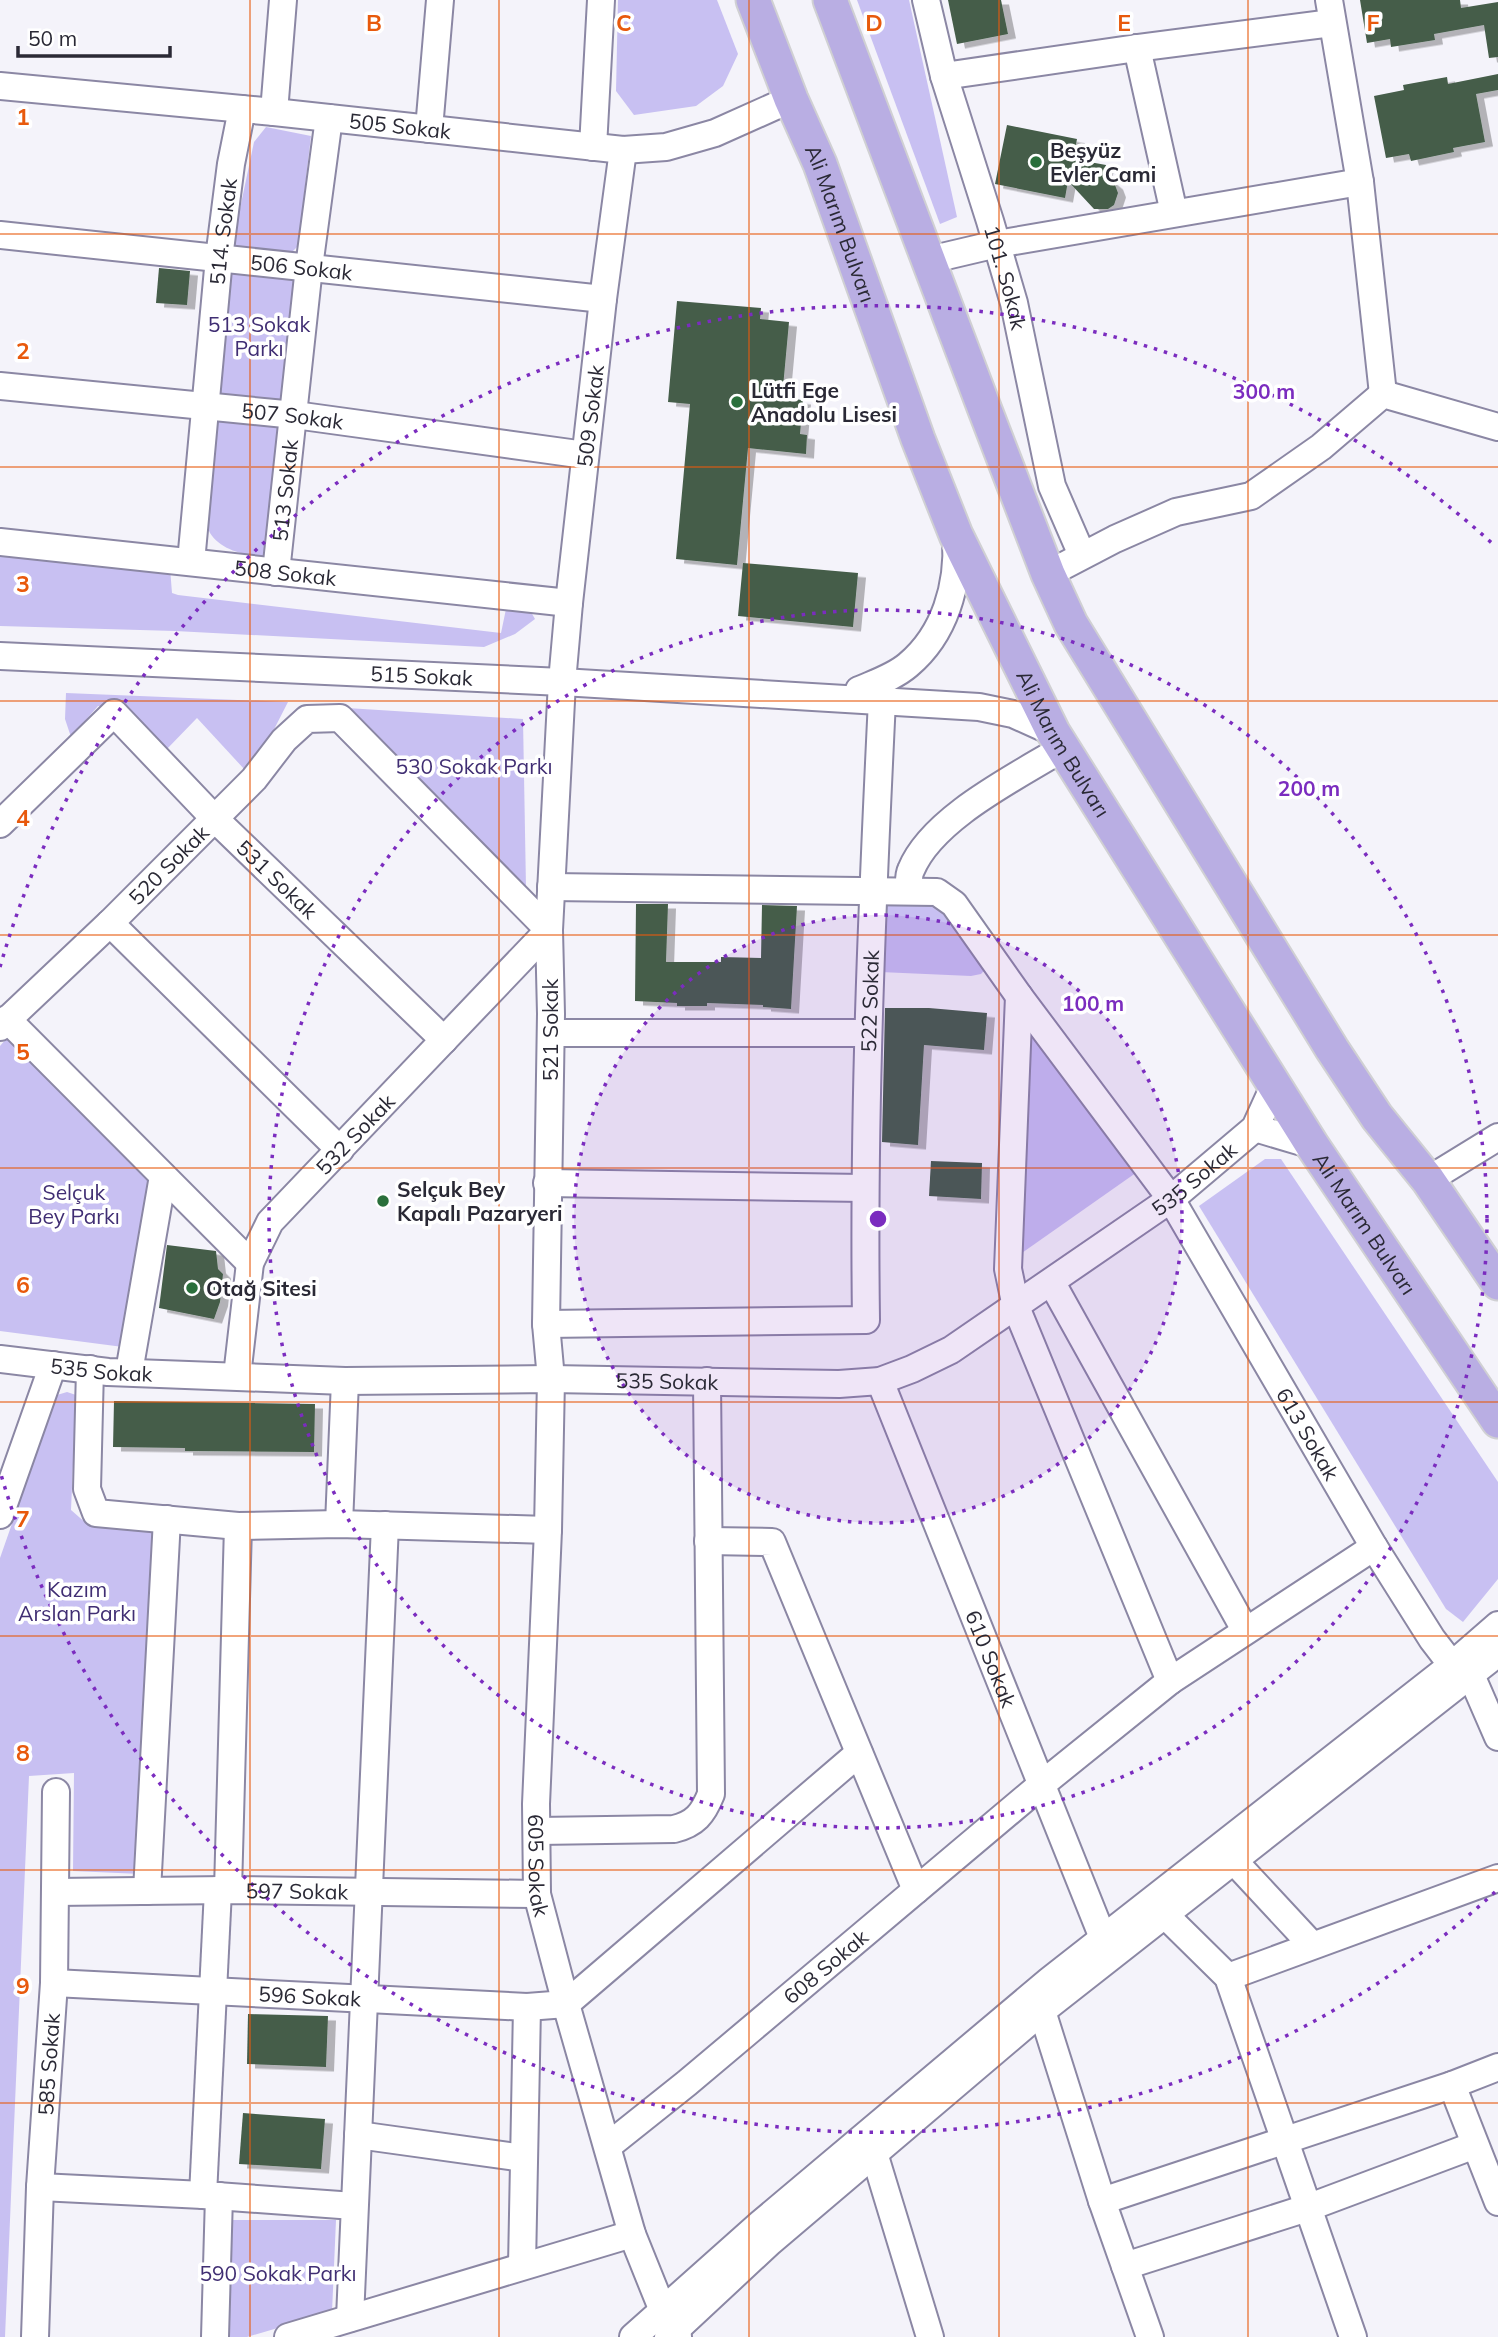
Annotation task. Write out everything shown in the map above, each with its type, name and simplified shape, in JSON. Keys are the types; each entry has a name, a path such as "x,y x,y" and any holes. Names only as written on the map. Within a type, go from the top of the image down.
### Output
{"main road":[{"name":"Ali Marım Bulvarı","path":"753,0 790,99 820,164 918,439 956,535 1058,740 1312,1144 1498,1420"},
{"path":"830,0 1048,574 1072,624 1332,1049 1377,1117 1428,1180 1498,1283"}],"street":[{"path":"274,112 283,0"},
{"path":"429,129 440,0"},
{"path":"593,147 601,0"},
{"name":"101. Sokak","path":"926,0 944,76 1014,303 1052,486 1082,555"},
{"path":"944,76 1137,48 1331,12 1360,182 1383,394"},
{"path":"1137,48 1174,213"},
{"name":"505 Sokak","path":"0,86 624,150 666,147 715,133 790,99"},
{"name":"514. Sokak","path":"191,562 219,258 231,164 242,109"},
{"name":"513 Sokak","path":"276,572 309,267 329,118"},
{"name":"509 Sokak","path":"562,682 603,299 624,150"},
{"path":"929,260 997,244 1360,182"},
{"name":"506 Sokak","path":"0,235 603,299"},
{"name":"507 Sokak","path":"0,386 295,415 585,455"},
{"path":"1383,394 1498,427"},
{"path":"1048,574 1082,555 1176,512 1251,496 1321,447 1383,394"},
{"path":"879,692 921,651 943,617 952,595 956,572 956,535"},
{"name":"508 Sokak","path":"0,542 569,603"},
{"name":"515 Sokak","path":"0,656 842,698 879,692 1013,714 1058,740"},
{"name":"521 Sokak","path":"551,1379 546,1324 551,1032 549,930 562,682"},
{"name":"522 Sokak","path":"546,1324 866,1320 864,1188 879,692"},
{"name":"531 Sokak","path":"0,824 114,713 214,818 444,1040"},
{"name":"520 Sokak","path":"4,1023 110,923 254,779 284,740 307,719 340,718 549,930"},
{"path":"909,891 910,872 927,843 966,808 1058,740"},
{"name":"613 Sokak","path":"551,887 937,892 954,904 1019,996 1171,1199 1374,1547 1432,1639 1462,1670 1498,1737"},
{"path":"110,923 340,1150"},
{"name":"532 Sokak","path":"237,1376 250,1263 270,1222 549,930"},
{"path":"1019,996 1008,1269 1016,1307 1170,1681"},
{"path":"4,1023 250,1263"},
{"path":"551,1032 868,1034"},
{"path":"1275,1084 1255,1128 1312,1144"},
{"name":"535 Sokak","path":"0,1359 129,1373 345,1381 551,1379 839,1384 880,1381 951,1350 1052,1283 1171,1199 1255,1128"},
{"path":"1428,1180 1498,1137"},
{"path":"129,1373 163,1176"},
{"path":"547,1182 864,1188"},
{"path":"1052,1283 1245,1630"},
{"path":"0,1515 53,1365"},
{"path":"90,1370 87,1489 96,1513 238,1526 339,1524 548,1530"},
{"name":"605 Sokak","path":"551,1379 537,1804 537,1894 632,2234 671,2329"},
{"path":"339,1524 345,1381"},
{"path":"538,1831 655,1831 688,1826 705,1809 711,1794 707,1381"},
{"name":"610 Sokak","path":"880,1381 1103,1938"},
{"path":"148,1891 167,1519"},
{"path":"350,2318 385,1525"},
{"path":"215,2337 211,2196 214,1992 223,1890 238,1526"},
{"path":"708,1541 772,1542 916,1890"},
{"name":"608 Sokak","path":"608,2146 687,2083 1041,1785 1170,1681 1374,1547"},
{"path":"633,2337 671,2329 1042,2011 1233,1860 1462,1670 1496,1632"},
{"path":"671,2329 760,2224 1050,1980 1462,1670"},
{"path":"566,2004 859,1752"},
{"name":"585 Sokak","path":"35,2337 40,2187 54,1983 56,1793"},
{"path":"1233,1860 1312,1945"},
{"path":"1228,1977 1498,1878"},
{"name":"597 Sokak","path":"55,1892 223,1890 537,1894"},
{"path":"1164,1914 1228,1977 1282,2139 1353,2337"},
{"name":"596 Sokak","path":"54,1983 527,2007 566,2004"},
{"path":"522,2266 527,2007"},
{"path":"1042,2011 1102,2201 1150,2337"},
{"path":"1102,2201 1282,2139 1452,2085 1498,2067"},
{"path":"1452,2085 1498,2202"},
{"path":"358,2135 524,2158"},
{"path":"1125,2266 1307,2208 1475,2145"},
{"path":"874,2153 930,2337"},
{"path":"40,2187 354,2206"},
{"path":"288,2337 632,2234"}],"green space":[{"path":"618,0 717,0 738,54 723,86 696,106 634,115 616,91"},
{"path":"857,0 909,0 957,217 940,224"},
{"name":"513 Sokak Parkı","path":"266,127 311,136 298,246 290,254 237,249 233,242 254,142"},
{"name":"513 Sokak Parkı","path":"231,270 302,278 287,402 217,394"},
{"name":"513 Sokak Parkı","path":"217,418 284,425 269,556 236,552 221,544 210,533 207,495"},
{"path":"0,551 170,568 172,593 178,595 501,633 506,609 531,612 535,619 515,634 484,647 175,631 0,626"},
{"path":"66,693 288,702 266,745 245,770 197,718 165,751 127,709 98,706 71,737 65,719"},
{"name":"530 Sokak Parkı","path":"347,708 523,719 526,888"},
{"path":"884,894 937,897 990,964 981,974 971,976 880,972"},
{"path":"1030,1029 1140,1170 1019,1255"},
{"name":"Selçuk Bey Parkı","path":"7,1038 153,1177 123,1347 0,1331 0,1046"},
{"path":"1265,1159 1281,1159 1498,1482 1498,1579 1463,1622 1446,1609 1199,1206"},
{"name":"Kazım Arslan Parkı","path":"67,1392 76,1395 71,1510 87,1524 158,1532 141,1874 73,1871 74,1773 29,1776 5,2337 0,2337 0,1558 57,1395"},
{"name":"590 Sokak Parkı","path":"227,2220 336,2220 332,2312 247,2337 223,2337"}],"building":[{"path":"948,0 1001,0 1008,34 957,44"},
{"path":"1360,0 1460,0 1461,8 1498,2 1498,57 1489,58 1484,25 1434,34 1435,40 1391,47 1390,39 1367,43"},
{"path":"1498,74 1498,90 1476,94 1485,142 1453,148 1454,152 1411,161 1409,154 1386,158 1374,96 1404,90 1403,85 1447,77 1448,84"},
{"name":"Beşyüz Evler Cami","path":"1007,125 1077,139 1073,159 1106,165 1104,176 1115,185 1118,193 1114,205 1108,209 1094,209 1068,181 1065,198 995,184"},
{"path":"159,268 190,271 187,305 156,303"},
{"path":"677,301 761,308 760,319 789,322 782,398 803,400 800,434 807,435 806,454 748,448 737,565 676,559 690,404 668,402"},
{"path":"743,563 858,573 853,627 738,616"},
{"path":"636,904 668,904 666,962 721,962 721,957 761,958 762,905 797,906 791,1009 707,1003 707,1006 677,1006 677,1003 635,1001"},
{"path":"885,1008 929,1008 987,1013 984,1050 924,1045 918,1145 882,1142"},
{"path":"931,1161 982,1163 981,1199 929,1196"},
{"name":"Otağ Sitesi","path":"167,1245 216,1251 218,1269 223,1274 220,1302 214,1319 159,1308"},
{"path":"114,1401 315,1404 314,1452 185,1451 185,1448 113,1447"},
{"path":"248,2014 328,2016 326,2067 247,2064"},
{"path":"243,2113 325,2119 321,2169 239,2164"}],"place":[{"name":"Beşyüz Evler Cami","path":"1036,162"},
{"name":"Lütfi Ege Anadolu Lisesi","path":"737,402"},
{"name":"Selçuk Bey Kapalı Pazaryeri","path":"383,1201"},
{"name":"Otağ Sitesi","path":"192,1288"}]}
